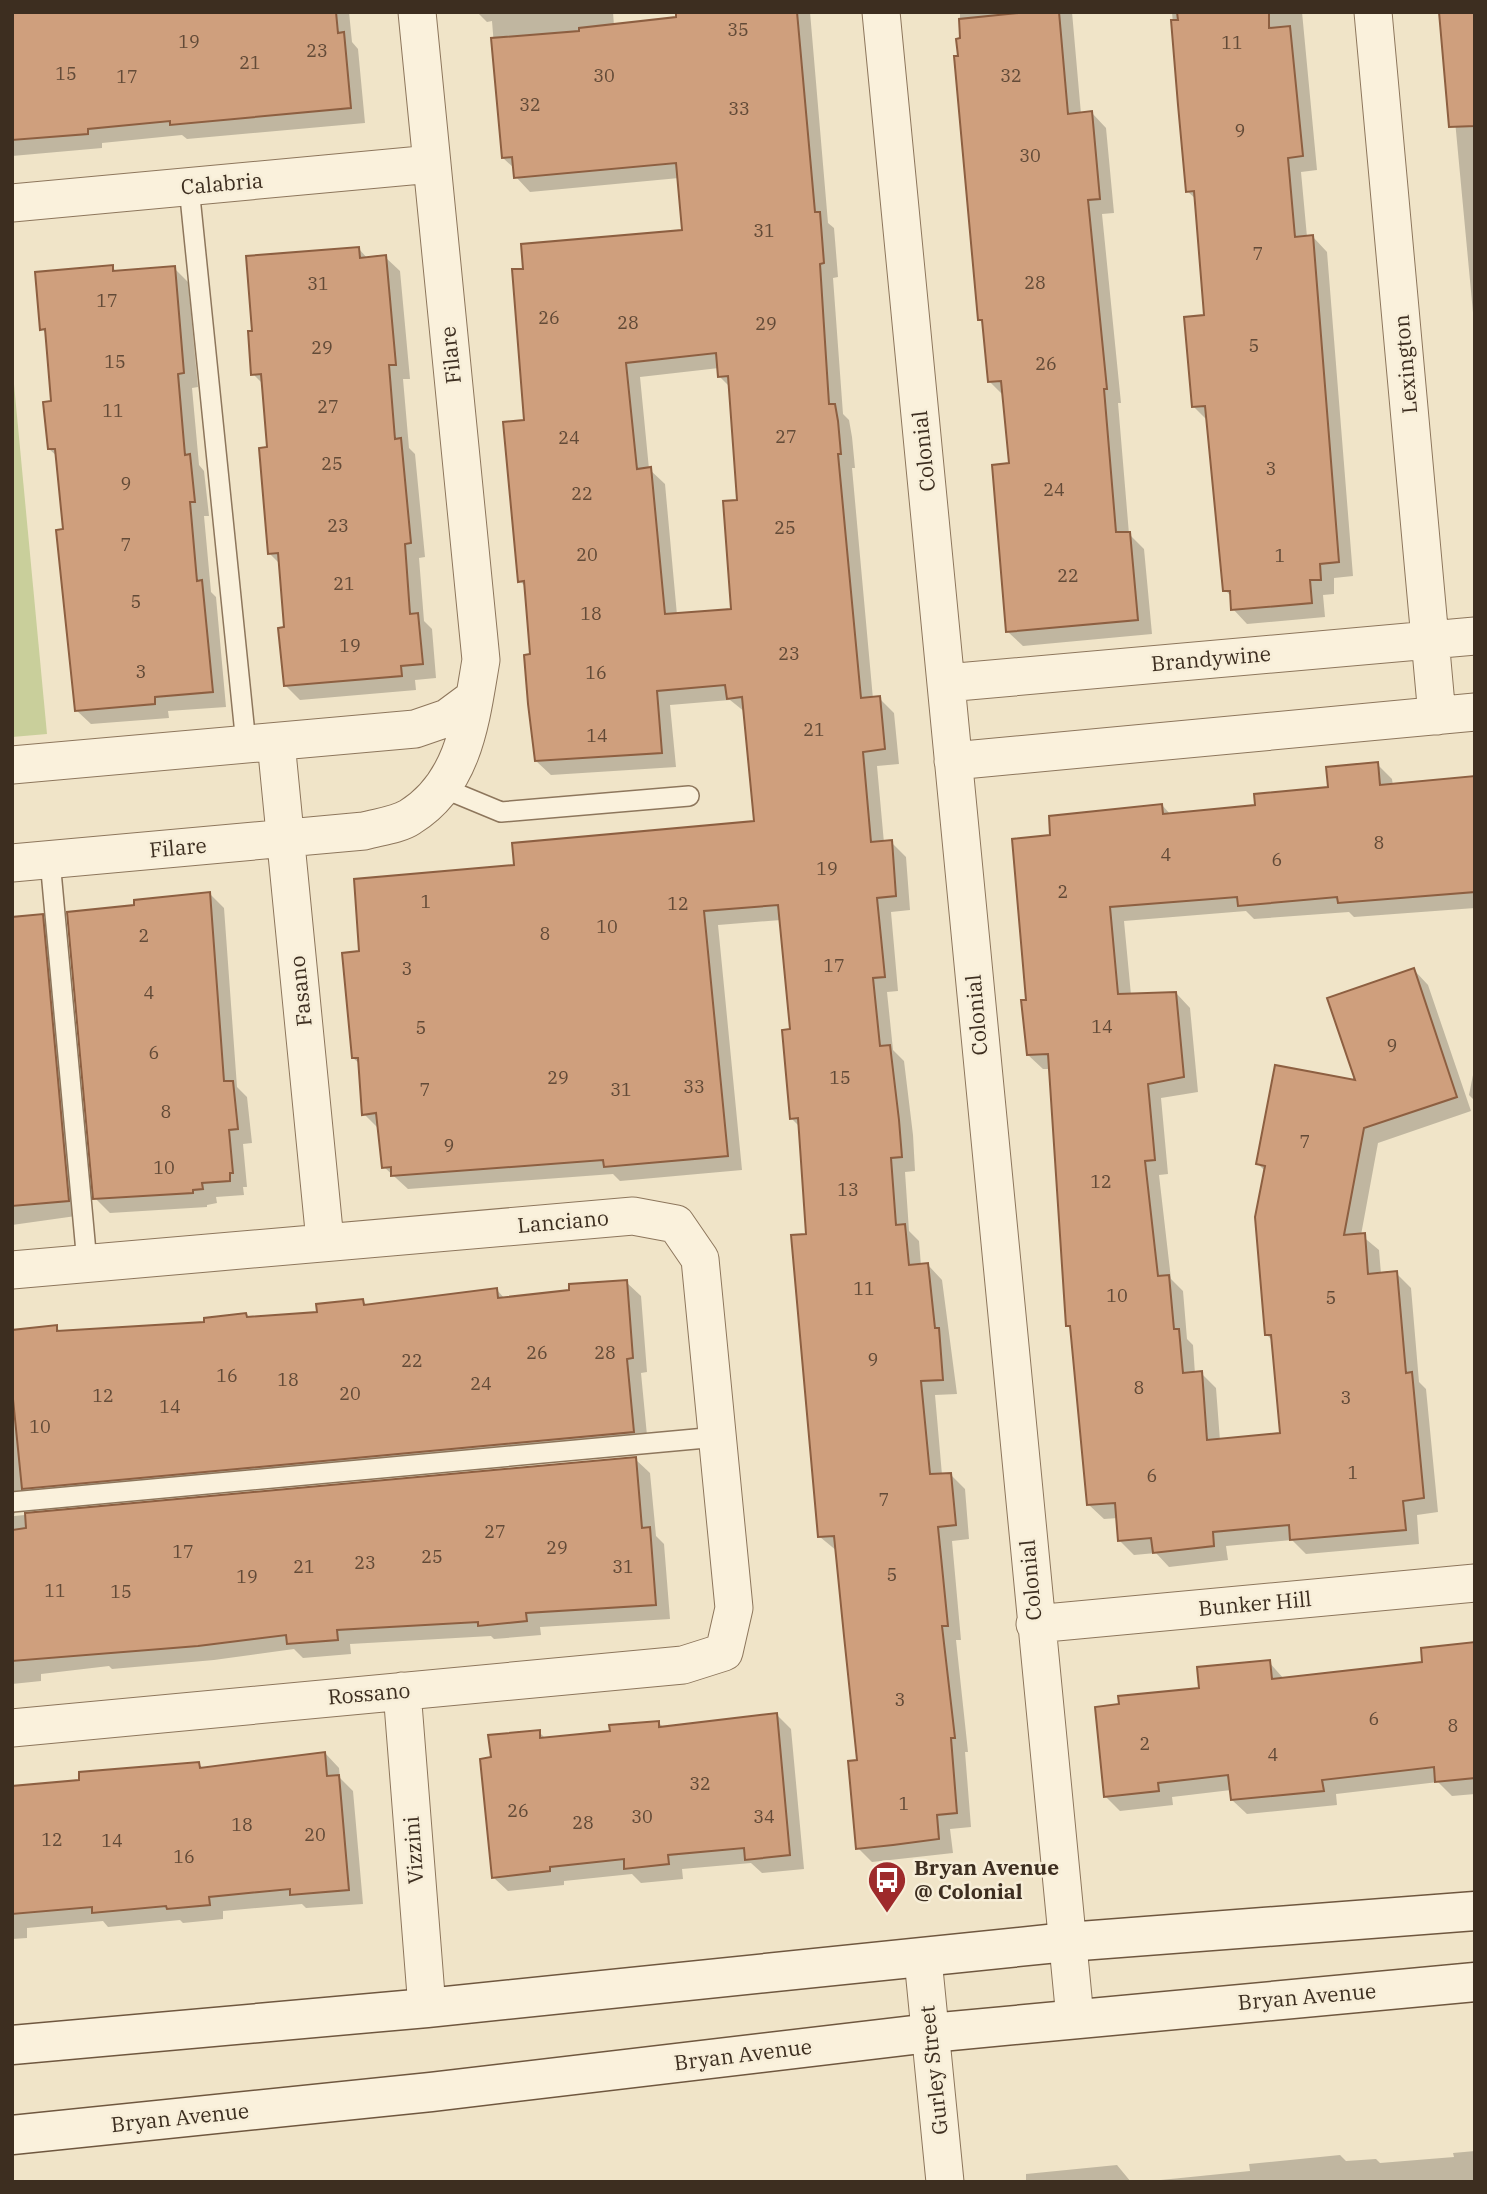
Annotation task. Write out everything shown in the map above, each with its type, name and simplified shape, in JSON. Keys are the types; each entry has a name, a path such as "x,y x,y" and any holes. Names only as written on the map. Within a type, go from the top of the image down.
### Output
{"main road":[{"path":"12,2045 427,2008 923,1959 1067,1942 1475,1911"},
{"name":"Bryan Avenue","path":"12,2135 431,2092 930,2033 1475,1982"}],"street":[{"name":"Filare","path":"12,863 364,831 409,818 443,788 462,754 481,660 417,12"},
{"name":"Colonial","path":"881,12 1075,2018"},
{"name":"Lexington","path":"1373,12 1437,716"},
{"name":"Calabria","path":"12,203 432,164"},
{"name":"Brandywine","path":"947,683 1475,636"},
{"path":"12,765 415,729 447,718 474,698"},
{"path":"953,761 1475,712"},
{"name":"Fasano","path":"261,743 286,838 325,1241"},
{"name":"Lanciano","path":"12,1269 633,1216 676,1224 700,1259 734,1608 724,1652"},
{"name":"Bunker Hill","path":"1035,1624 1475,1583"},
{"name":"Rossano","path":"12,1728 683,1665 724,1652"},
{"name":"Vizzini","path":"402,1691 427,2008"},
{"name":"Gurley Street","path":"923,1959 945,2182"}],"lane":[{"path":"189,187 261,743"},
{"path":"443,788 501,812 689,796"},
{"path":"50,860 87,1263"},
{"path":"12,1502 717,1437"}],"green space":[{"path":"12,363 47,734 12,737"}],"building":[{"path":"12,12 336,12 338,33 344,32 351,108 170,125 170,121 88,129 88,134 12,140"},
{"path":"676,12 797,12 815,212 820,212 824,263 820,264 829,404 835,404 838,421 841,454 838,454 861,698 880,696 885,749 863,752 871,842 892,840 896,896 877,898 885,977 873,978 880,1046 890,1045 899,1120 902,1157 891,1158 896,1225 905,1224 909,1265 928,1263 935,1328 939,1328 943,1380 921,1381 930,1474 951,1473 956,1525 938,1527 948,1626 942,1626 955,1738 951,1738 957,1813 937,1815 939,1839 856,1849 848,1761 857,1760 834,1536 818,1537 791,1235 806,1234 798,1118 790,1119 782,1030 790,1029 778,905 704,911 728,1156 604,1167 603,1160 391,1176 391,1167 382,1168 376,1113 362,1115 358,1058 352,1058 342,953 359,951 354,879 514,865 512,843 754,821 742,697 727,699 725,685 657,691 662,753 535,761 528,704 524,655 530,654 524,581 518,582 503,422 524,420 512,269 523,269 521,244 682,230 676,163 514,178 512,157 502,158 491,38 579,31 579,28 676,17","holes":["716,353 718,377 728,376 737,500 723,501 731,609 665,614 651,467 637,469 626,363"]},
{"path":"1059,12 1068,114 1092,111 1100,199 1088,200 1107,389 1104,389 1116,532 1130,532 1138,620 1006,632 992,465 1009,463 1001,381 988,382 982,320 978,320 954,56 958,56 956,39 960,38 959,19"},
{"path":"1177,12 1269,12 1269,28 1290,26 1303,156 1288,158 1295,237 1313,235 1339,562 1320,564 1321,580 1310,580 1312,603 1231,610 1230,591 1223,591 1205,406 1192,407 1184,317 1204,315 1194,191 1186,192 1178,105 1171,20 1178,20"},
{"path":"1439,12 1475,12 1475,126 1449,127"},
{"path":"359,247 360,258 386,255 396,365 389,365 395,439 401,438 411,543 405,544 410,614 418,613 423,664 401,666 402,676 284,686 278,628 284,627 278,553 268,554 259,448 267,447 261,374 251,375 248,331 252,331 246,256"},
{"path":"113,265 113,271 175,266 184,373 178,374 185,455 190,454 195,502 190,502 197,581 202,580 213,692 155,697 155,704 75,711 56,530 63,529 55,449 48,449 43,402 51,401 45,329 40,330 35,272"},
{"path":"1378,762 1380,785 1475,776 1475,892 1338,903 1337,897 1238,906 1237,897 1110,907 1118,994 1176,992 1184,1077 1148,1084 1155,1160 1145,1161 1158,1276 1169,1275 1174,1329 1179,1329 1183,1373 1202,1371 1207,1440 1280,1433 1271,1335 1265,1335 1255,1217 1265,1166 1256,1164 1275,1065 1355,1080 1327,998 1414,968 1457,1097 1364,1128 1344,1235 1365,1233 1368,1274 1397,1271 1406,1373 1412,1372 1424,1498 1403,1501 1406,1530 1290,1540 1289,1525 1213,1532 1214,1546 1153,1553 1151,1538 1118,1541 1115,1503 1087,1505 1070,1326 1066,1326 1048,1054 1027,1055 1021,1000 1026,1000 1012,839 1050,835 1049,816 1162,804 1163,814 1255,805 1254,794 1328,787 1326,767"},
{"path":"210,892 224,1081 233,1081 238,1129 229,1130 233,1173 230,1173 230,1181 202,1183 203,1189 193,1190 193,1193 93,1199 67,912 134,905 134,900"},
{"path":"43,914 69,1201 12,1206 12,917"},
{"path":"627,1280 633,1358 627,1359 634,1432 22,1489 12,1389 12,1330 57,1325 57,1331 204,1322 204,1318 246,1313 247,1317 317,1312 316,1304 363,1299 364,1305 497,1288 498,1298 569,1290 569,1284"},
{"path":"636,1457 642,1528 650,1527 656,1605 526,1613 527,1621 478,1626 478,1622 337,1630 338,1640 287,1644 286,1635 198,1646 12,1661 12,1530 26,1528 25,1513"},
{"path":"1475,1642 1475,1778 1435,1782 1434,1767 1322,1780 1324,1791 1231,1800 1228,1775 1158,1783 1159,1791 1104,1797 1095,1707 1119,1704 1118,1696 1199,1688 1197,1667 1270,1660 1272,1679 1422,1662 1421,1648"},
{"path":"777,1713 790,1855 745,1860 744,1848 668,1855 669,1864 624,1869 624,1859 550,1867 550,1871 492,1878 480,1759 491,1757 488,1735 540,1730 540,1738 610,1731 609,1725 659,1721 659,1727"},
{"path":"325,1752 327,1776 339,1775 349,1890 290,1895 290,1889 209,1897 210,1905 167,1909 166,1906 92,1913 92,1907 12,1914 12,1786 79,1780 79,1772 199,1762 200,1768"}],"place":[{"name":"Bryan Avenue @ Colonial","path":"887,1914"}]}
